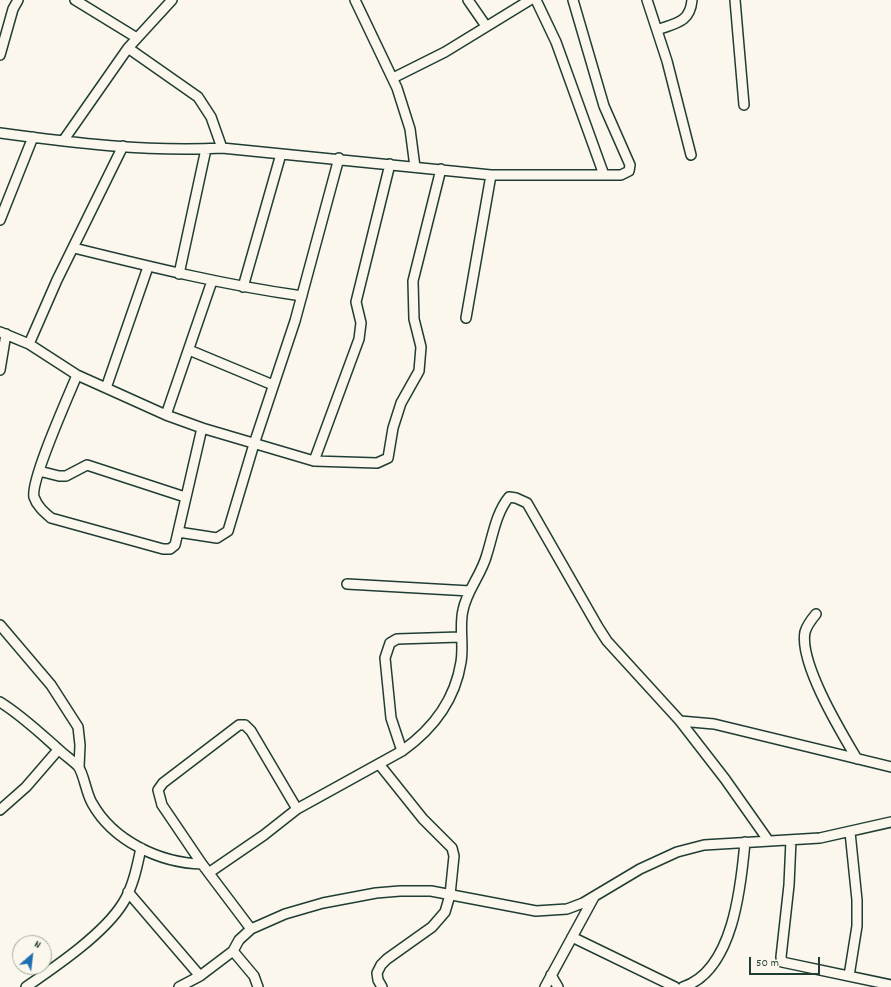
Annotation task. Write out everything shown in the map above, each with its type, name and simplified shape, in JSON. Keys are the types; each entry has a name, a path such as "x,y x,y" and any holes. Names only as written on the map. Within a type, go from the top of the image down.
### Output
{"street":[{"path":"0,55 13,9 18,0"},
{"path":"76,0 137,38"},
{"path":"63,141 128,48 172,0"},
{"path":"355,0 393,78 410,129 415,167"},
{"path":"468,0 486,26"},
{"path":"393,78 445,52 530,0"},
{"path":"536,0 556,42 604,175"},
{"path":"0,133 63,141 123,146 183,150 222,148 339,158 491,175 626,174 629,171 630,165 604,106 572,0"},
{"path":"647,0 667,61 691,155"},
{"path":"657,30 687,18 691,9 692,0"},
{"path":"734,0 744,105"},
{"path":"128,48 198,97 210,117 222,148"},
{"path":"0,220 33,137"},
{"path":"28,344 123,146"},
{"path":"179,274 206,149"},
{"path":"243,288 281,154"},
{"path":"178,532 217,538 228,531 254,444 302,296 339,158"},
{"path":"314,461 359,339 361,323 356,302 390,164"},
{"path":"0,370 3,333 28,344 77,375 202,428 314,461 377,463 388,458 393,428 401,403 419,371 421,347 414,319 413,281 441,169"},
{"path":"466,318 491,175"},
{"path":"74,248 148,267 243,288 302,296"},
{"path":"106,388 148,267"},
{"path":"166,414 212,281"},
{"path":"189,350 273,384"},
{"path":"77,375 39,471 34,488 34,496 38,505 51,518 163,549 170,549 175,545 202,428"},
{"path":"39,471 59,476 66,476 87,465 185,497"},
{"path":"210,872 264,835 297,809 402,751 428,730 447,703 461,661 460,637 463,608 482,569 499,513 509,497 516,498 527,503 607,641 680,721 725,779 768,840"},
{"path":"347,584 470,591"},
{"path":"816,614 808,624 805,631 806,652 814,675 857,759"},
{"path":"0,625 51,684 78,727 80,745 79,767 89,797 101,817 119,834 150,854 180,863 202,864"},
{"path":"402,751 391,718 385,658 390,643 397,639 460,637"},
{"path":"0,702 25,719 58,750 79,767"},
{"path":"680,721 714,724 891,767"},
{"path":"251,929 210,872 202,864 162,805 158,790 163,783 239,726 245,725 251,731 297,809"},
{"path":"0,810 26,787 58,750"},
{"path":"379,764 422,819 452,848 454,856 450,895 445,912 439,920 381,966 378,973 378,980 382,987"},
{"path":"180,987 200,976 233,950 239,940 251,929 285,914 324,903 400,890 431,891 536,911 567,909 583,903 640,869 677,852 704,845 768,840 791,840 850,832 891,822"},
{"path":"849,976 856,932 857,900 850,832"},
{"path":"791,840 789,886 781,958 782,962 891,985"},
{"path":"683,987 705,975 722,949 739,896 745,842"},
{"path":"26,987 86,943 114,914 122,904 128,892 141,848"},
{"path":"128,892 200,976"},
{"path":"545,987 595,895"},
{"path":"572,937 675,987"},
{"path":"233,950 254,976 258,987"},
{"path":"551,975 558,987"}]}
